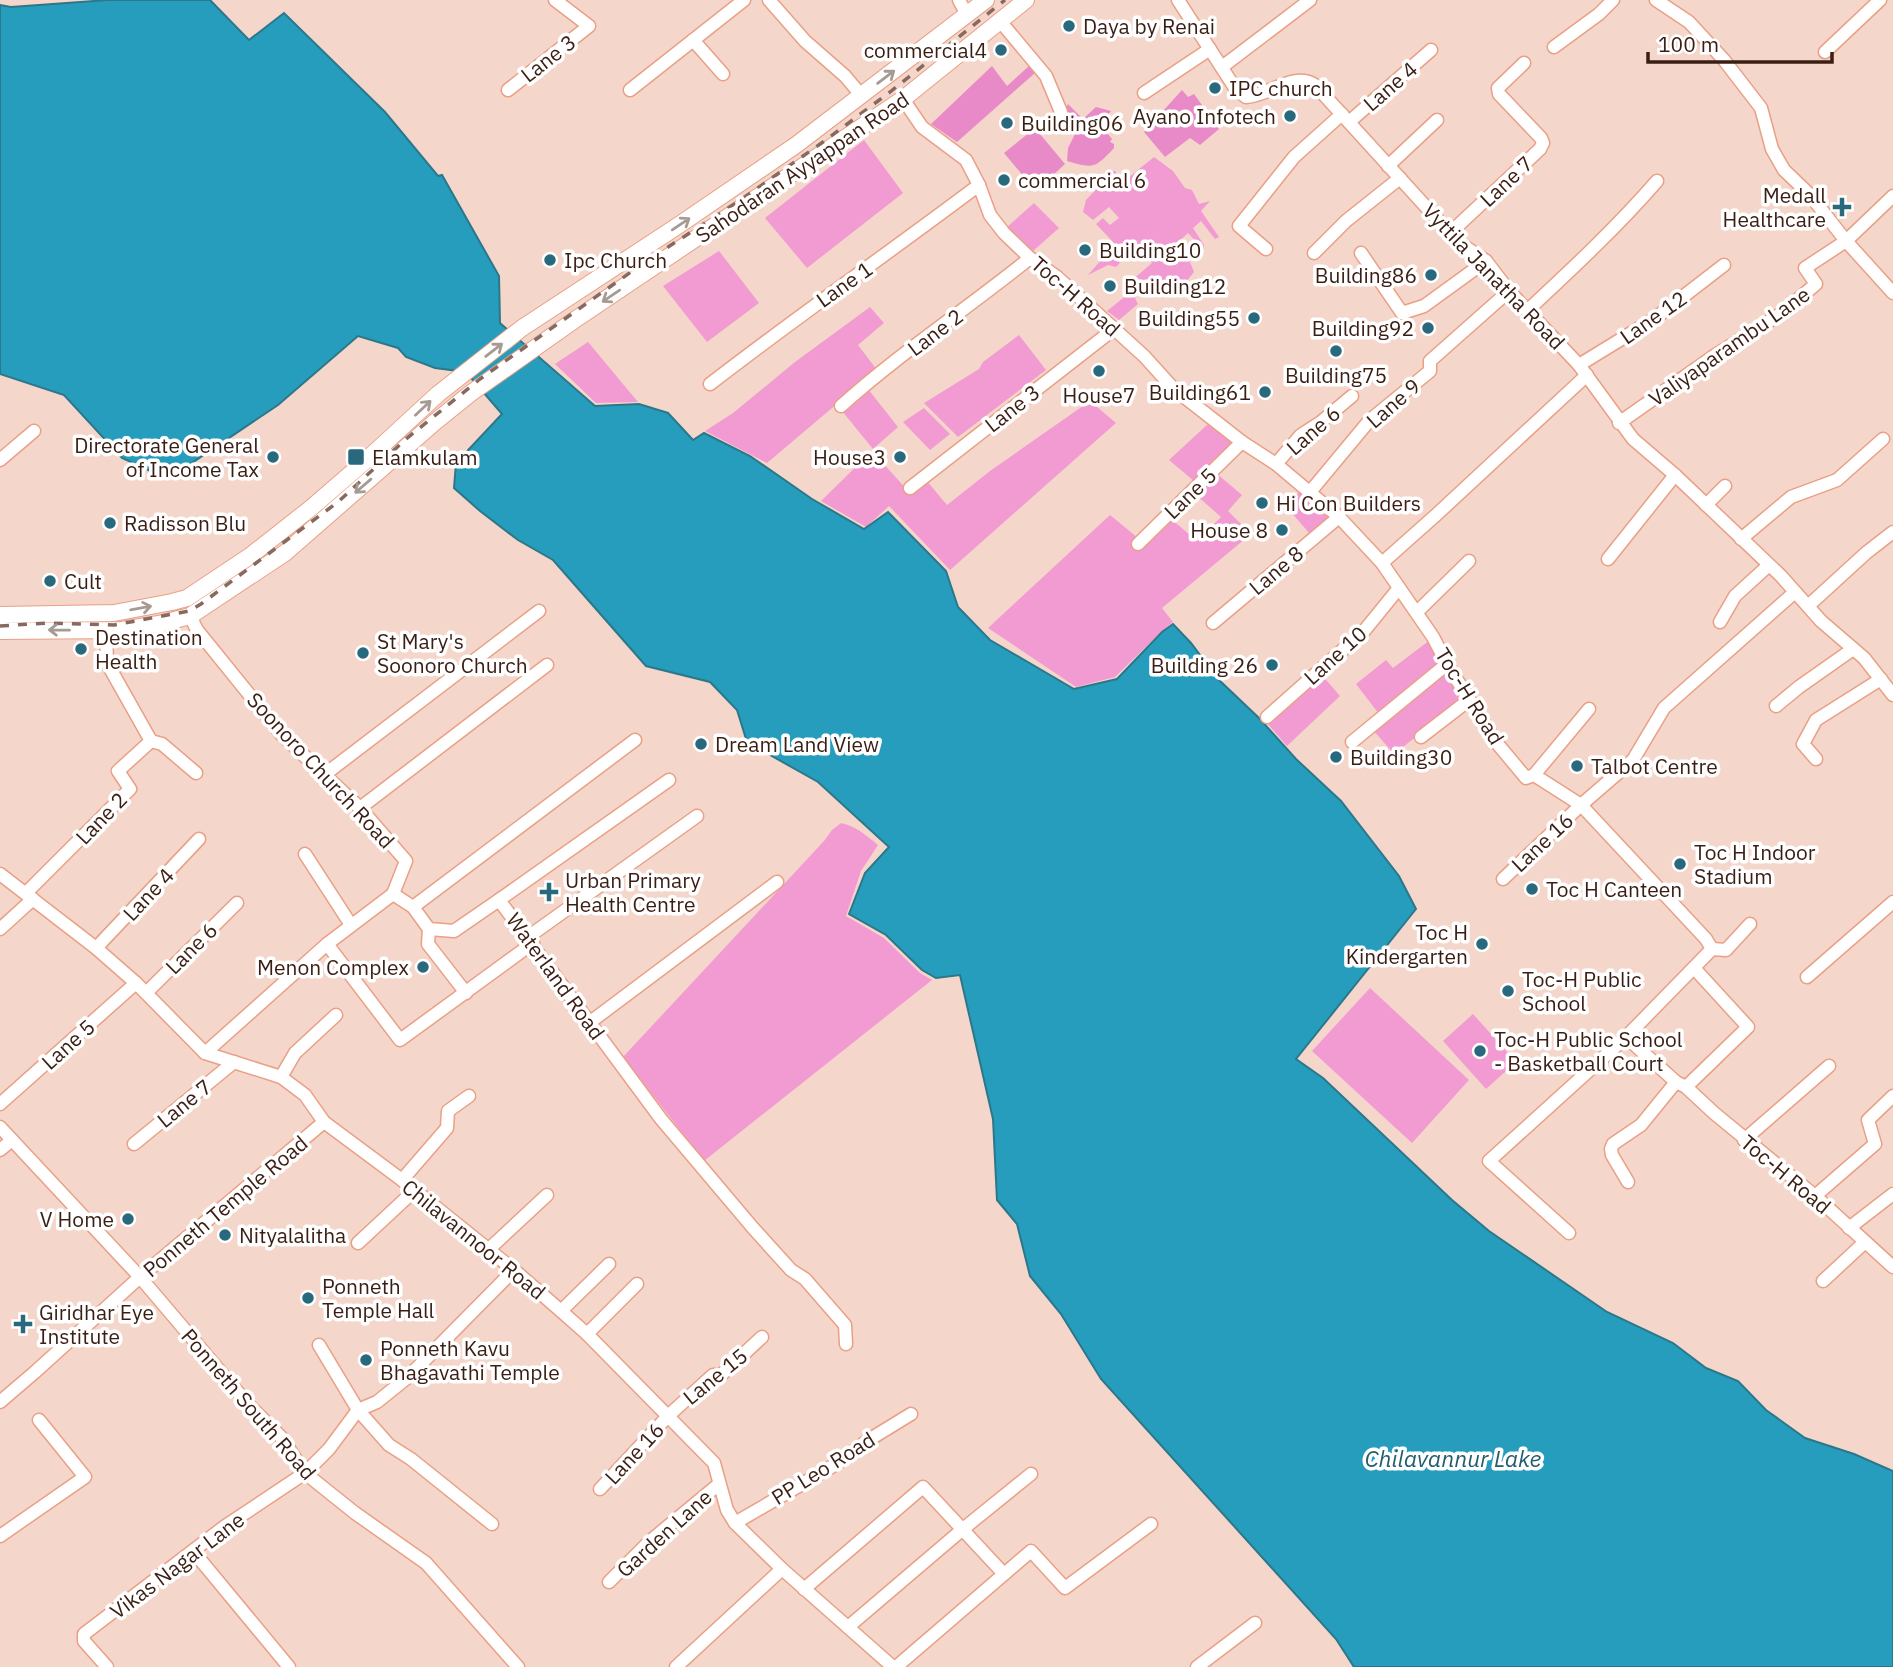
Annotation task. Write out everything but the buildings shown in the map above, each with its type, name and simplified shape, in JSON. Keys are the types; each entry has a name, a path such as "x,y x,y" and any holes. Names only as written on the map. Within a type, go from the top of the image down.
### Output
{"main road":[{"name":"Sahodaran Ayyappan Road","path":"0,615 114,613 187,598 250,556 311,508 438,394 522,328 785,153 986,0"},
{"name":"Sahodaran Ayyappan Road","path":"0,631 122,630 190,616 285,553 471,393 903,99 1026,0"},
{"path":"785,153 797,170"}],"street":[{"name":"Lane 3","path":"508,90 589,26 555,0"},
{"path":"630,90 744,0"},
{"path":"769,0 805,41 845,76 861,95"},
{"path":"959,0 967,15"},
{"name":"Vyttila Janatha Road","path":"1178,0 1235,88 1246,97 1256,97 1297,79 1307,80 1315,85 1458,242 1486,261 1509,291 1583,370 1633,439 1675,475 1769,565 1821,621 1864,657 1893,694"},
{"path":"1222,67 1310,0"},
{"path":"1554,47 1613,0"},
{"path":"1656,0 1689,22 1724,60 1761,108 1772,149 1784,170 1810,195 1846,241 1893,293"},
{"path":"1825,52 1880,0"},
{"path":"1000,21 1046,76 1061,112"},
{"path":"693,40 723,74"},
{"path":"1144,93 1210,49"},
{"name":"Lane 4","path":"1345,118 1431,50"},
{"name":"Lane 7","path":"1450,233 1540,149 1541,138 1499,94 1499,88 1524,63"},
{"name":"Toc-H Road","path":"903,99 922,127 966,160 990,215 1030,258 1058,277 1144,356 1173,388 1242,442 1276,464 1339,517 1381,563 1417,612 1496,742 1526,778 1534,775 1581,805 1706,939 1712,949"},
{"path":"1266,249 1239,226 1294,157 1345,118"},
{"path":"1388,166 1437,120"},
{"path":"1314,253 1346,221 1400,178"},
{"path":"1528,310 1597,246 1657,181"},
{"name":"Lane 1","path":"710,384 786,325 979,185"},
{"path":"1846,241 1893,196"},
{"name":"Valiyaparambu Lane","path":"1619,423 1717,354 1782,313 1816,284 1805,268 1846,241"},
{"path":"1361,253 1402,313 1424,306 1486,261"},
{"name":"Lane 2","path":"841,406 1030,258"},
{"name":"Lane 12","path":"1381,563 1517,440 1583,370 1724,265"},
{"name":"Lane 9","path":"1310,492 1369,421 1430,371 1430,361 1509,291"},
{"name":"Lane 3","path":"910,488 1114,329"},
{"name":"Lane 6","path":"1276,464 1301,435 1352,396"},
{"path":"0,460 34,431"},
{"path":"1741,539 1791,497 1838,480 1883,439"},
{"name":"Lane 5","path":"1138,544 1242,442"},
{"path":"1608,559 1675,475"},
{"path":"1706,505 1725,486"},
{"name":"Lane 8","path":"1213,623 1339,517"},
{"path":"1808,606 1893,532"},
{"path":"1417,612 1468,561"},
{"path":"1720,622 1735,596 1769,565"},
{"name":"Lane 10","path":"1266,717 1364,631 1399,588"},
{"name":"Lane 16","path":"1503,879 1633,760 1664,708 1795,592"},
{"path":"324,775 539,611"},
{"name":"Soonoro Church Road","path":"190,616 197,630 282,735 360,808 406,861 393,894"},
{"path":"106,630 107,663 151,741 162,744 196,773"},
{"path":"1776,706 1853,649"},
{"path":"1352,742 1447,664"},
{"path":"360,808 547,665"},
{"path":"1816,759 1803,744 1816,720 1881,680"},
{"path":"1421,737 1469,700"},
{"path":"1534,775 1589,709"},
{"path":"412,907 635,740"},
{"name":"Lane 2","path":"30,896 130,789 118,771 151,741"},
{"path":"499,900 669,780"},
{"path":"327,944 400,1041 697,816"},
{"name":"Lane 4","path":"96,948 199,839"},
{"path":"305,854 351,925"},
{"path":"0,874 96,948 136,983 205,1054 327,944 393,894 412,907 429,929 428,944 466,993"},
{"path":"589,1023 777,882"},
{"path":"0,929 30,896"},
{"name":"Waterland Road","path":"429,929 454,931 499,900 661,1119 791,1270 805,1279 845,1325 846,1344"},
{"path":"1807,977 1893,902"},
{"name":"Lane 6","path":"146,993 237,903"},
{"path":"1569,1233 1489,1161 1626,1037 1712,949 1726,950 1750,924"},
{"path":"1628,1182 1612,1155 1614,1144 1641,1125 1681,1084 1748,1027 1694,968"},
{"name":"Lane 5","path":"0,1104 136,983"},
{"path":"281,1077 295,1053 336,1015"},
{"name":"Toc-H Road","path":"1626,1037 1744,1140 1815,1196 1893,1267"},
{"name":"Chilavannoor Road","path":"205,1054 281,1077 305,1095 324,1122 415,1190 514,1270 587,1334 714,1463 727,1510 735,1523 804,1589 895,1667"},
{"name":"Lane 7","path":"134,1144 234,1062"},
{"path":"1744,1140 1829,1066"},
{"path":"402,1180 447,1128 448,1111 469,1096"},
{"path":"1815,1196 1875,1144 1868,1120 1893,1096"},
{"name":"Ponneth Temple Road","path":"0,1402 140,1277 324,1122"},
{"name":"Ponneth South Road","path":"0,1127 140,1277 207,1358 282,1438 305,1473 355,1513 426,1563 518,1667"},
{"path":"0,1150 12,1140"},
{"path":"358,1243 415,1190"},
{"path":"1849,1228 1893,1194"},
{"path":"489,1250 547,1195"},
{"path":"1824,1281 1865,1242"},
{"path":"561,1311 609,1264"},
{"path":"358,1410 377,1402 408,1377 514,1270"},
{"path":"587,1334 637,1284"},
{"name":"Lane 15","path":"668,1416 713,1375 720,1376 762,1337"},
{"path":"319,1345 358,1410 389,1446 411,1459 492,1524"},
{"name":"Vikas Nagar Lane","path":"107,1667 84,1641 84,1634 224,1527 305,1473 329,1448 358,1410"},
{"name":"PP Leo Road","path":"735,1523 838,1462 911,1414"},
{"name":"Lane 16","path":"600,1489 668,1416"},
{"path":"0,1536 85,1477 39,1420"},
{"path":"848,1627 1031,1474"},
{"name":"Garden Lane","path":"609,1583 649,1542 719,1483"},
{"path":"804,1589 923,1487 1004,1574"},
{"path":"895,1667 1031,1551 1065,1588 1151,1524"},
{"path":"193,1551 289,1667"},
{"path":"676,1667 782,1569"},
{"path":"1197,1667 1255,1623"}],"shaded area":[{"path":"992,66 1007,86 1029,66 1035,73 957,142 931,124"},
{"path":"1182,90 1188,97 1194,94 1219,129 1200,145 1190,138 1165,157 1144,132"},
{"path":"1068,104 1083,119 1096,107 1111,111 1102,123 1109,128 1107,133 1114,148 1098,163 1089,166 1067,161 1068,148 1076,132 1061,118"},
{"path":"1035,128 1065,164 1036,191 1004,153"},
{"path":"864,140 903,193 807,268 765,218"},
{"path":"1154,157 1173,171 1185,188 1192,190 1199,204 1210,201 1201,211 1219,237 1215,239 1201,221 1193,228 1204,245 1204,250 1188,233 1175,245 1190,262 1194,272 1185,283 1174,292 1157,275 1135,298 1138,304 1119,320 1107,311 1133,290 1131,281 1152,263 1131,244 1116,258 1120,263 1116,267 1108,265 1088,275 1115,244 1096,224 1103,218 1110,225 1119,218 1109,207 1093,220 1083,212 1086,200 1106,179 1108,171 1115,171 1123,182"},
{"path":"1034,203 1059,228 1033,251 1006,228"},
{"path":"719,251 759,303 707,342 663,286"},
{"path":"870,307 884,323 858,345 877,370 767,463 705,431 733,413 795,362"},
{"path":"1019,335 1046,370 958,437 924,403 979,369 983,362"},
{"path":"588,342 638,402 596,403 555,364"},
{"path":"868,389 898,427 873,449 842,411"},
{"path":"1090,401 1116,423 950,570 889,506 866,527 821,501 872,451 910,493 926,480 947,505 990,471"},
{"path":"924,408 950,434 930,450 903,422"},
{"path":"1208,424 1230,439 1231,445 1195,482 1169,460"},
{"path":"1216,473 1242,495 1228,511 1251,534 1162,608 1173,622 1115,677 1076,687 988,628 1110,515 1138,538 1170,518 1197,541 1221,517 1195,494"},
{"path":"1302,490 1330,513 1329,519 1310,534 1285,505"},
{"path":"1430,640 1442,663 1379,714 1356,684 1386,660 1393,668"},
{"path":"1445,671 1463,700 1394,754 1373,730"},
{"path":"1321,674 1340,696 1287,746 1266,722"},
{"path":"841,823 856,829 878,845 861,871 846,916 884,938 920,973 932,980 704,1161 623,1057"},
{"path":"1370,988 1469,1080 1412,1143 1312,1051"},
{"name":"Toc-H Public School - Basketball Court","path":"1473,1014 1516,1062 1486,1089 1443,1041"}],"water":[{"name":"Chilavannur Lake","path":"108,0 210,0 249,40 284,13 385,112 438,176 442,175 499,276 500,323 595,406 639,404 668,413 693,440 704,433 750,456 812,499 864,529 888,512 946,571 958,607 990,640 1074,689 1117,679 1173,624 1218,679 1341,801 1399,876 1416,909 1296,1059 1323,1078 1452,1200 1489,1231 1607,1312 1673,1343 1706,1368 1738,1381 1766,1410 1805,1438 1854,1454 1893,1471 1893,1667 1354,1667 1336,1639 1101,1379 1061,1314 1030,1276 1017,1224 997,1200 993,1119 960,975 936,978 922,970 886,935 849,914 865,873 889,847 818,782 747,742 737,710 710,682 646,666 553,560 518,540 454,488 456,463 502,414 466,372 435,368 406,357 398,348 358,336 278,405 168,479 122,458 64,395 0,374 0,5 11,7"}],"railway":[{"path":"0,626 47,623 114,625 189,611 201,604 338,502 406,439 480,379 645,262 823,142 1005,0"}],"place":[{"name":"Daya by Renai","path":"1069,26"},
{"name":"commercial4","path":"1001,50"},
{"name":"IPC church","path":"1215,88"},
{"name":"Ayano Infotech","path":"1290,116"},
{"name":"Building06","path":"1007,123"},
{"name":"commercial 6","path":"1004,180"},
{"name":"Medall Healthcare","path":"1842,207"},
{"name":"Building10","path":"1085,250"},
{"name":"Ipc Church","path":"550,260"},
{"name":"Building86","path":"1431,275"},
{"name":"Building12","path":"1110,286"},
{"name":"Building55","path":"1254,318"},
{"name":"Building92","path":"1428,328"},
{"name":"Building75","path":"1336,351"},
{"name":"House7","path":"1099,371"},
{"name":"Building61","path":"1265,392"},
{"name":"Directorate General of Income Tax","path":"273,457"},
{"name":"Elamkulam","path":"356,457"},
{"name":"House3","path":"900,457"},
{"name":"Hi Con Builders","path":"1262,503"},
{"name":"Radisson Blu","path":"110,523"},
{"name":"House 8","path":"1282,530"},
{"name":"Cult","path":"50,581"},
{"name":"Destination Health","path":"81,649"},
{"name":"St Mary's Soonoro Church","path":"363,653"},
{"name":"Building 26","path":"1272,665"},
{"name":"Dream Land View","path":"701,744"},
{"name":"Building30","path":"1336,757"},
{"name":"Talbot Centre","path":"1577,766"},
{"name":"Toc H Indoor Stadium","path":"1680,864"},
{"name":"Toc H Canteen","path":"1532,889"},
{"name":"Urban Primary Health Centre","path":"549,892"},
{"name":"Toc H Kindergarten","path":"1482,944"},
{"name":"Menon Complex","path":"423,967"},
{"name":"Toc-H Public School","path":"1508,991"},
{"name":"Toc-H Public School - Basketball Court","path":"1480,1051"},
{"name":"V Home","path":"128,1219"},
{"name":"Nityalalitha","path":"225,1235"},
{"name":"Ponneth Temple Hall","path":"308,1298"},
{"name":"Giridhar Eye Institute","path":"23,1324"},
{"name":"Ponneth Kavu Bhagavathi Temple","path":"366,1360"}]}
